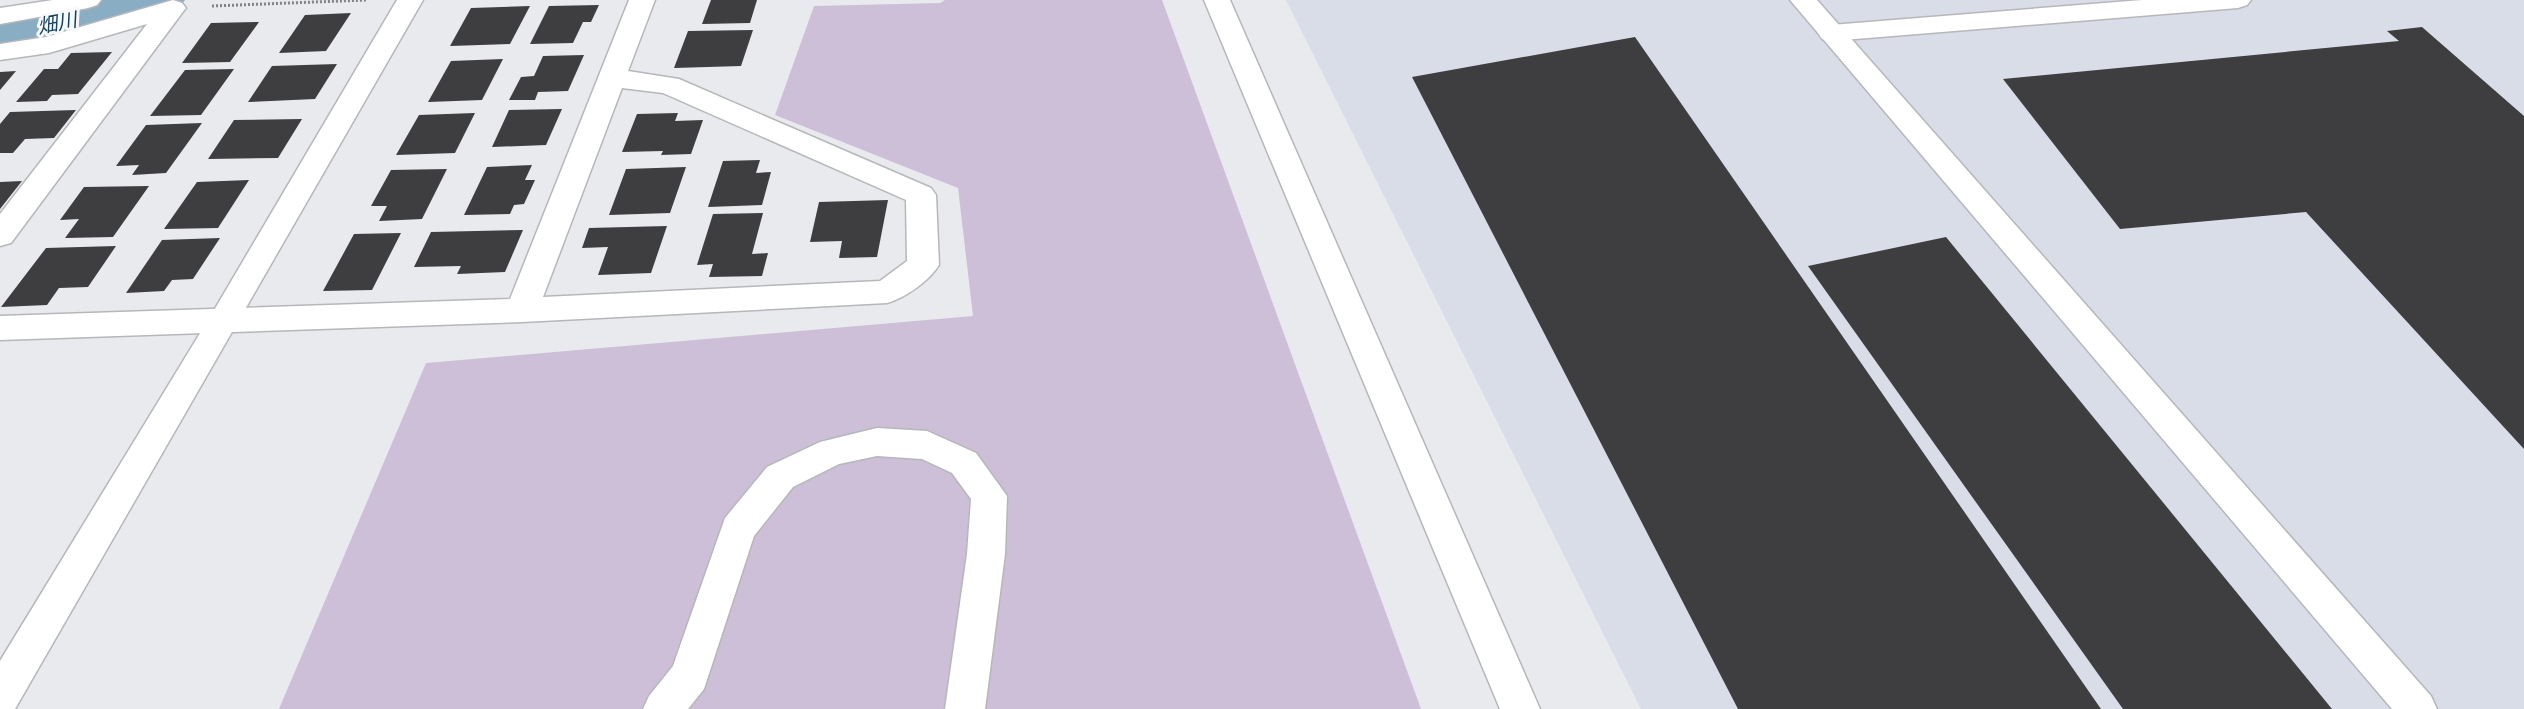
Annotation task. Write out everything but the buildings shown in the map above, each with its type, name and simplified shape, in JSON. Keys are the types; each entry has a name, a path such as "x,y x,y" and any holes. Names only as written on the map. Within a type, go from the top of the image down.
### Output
{"street":[{"path":"0,16 88,0"},
{"path":"0,697 224,320 410,0"},
{"path":"522,310 642,0"},
{"path":"1217,0 1520,709"},
{"path":"1803,0 2416,709"},
{"path":"1831,33 2238,0"},
{"path":"0,52 50,45 173,8"},
{"path":"0,235 173,8"},
{"path":"0,328 522,310 887,292 923,265 921,195 669,85 613,78"},
{"path":"663,709 690,675 738,529 780,477 832,452 877,441 927,445 964,464 989,496 986,554 965,709"}],"path":[{"path":"173,8 373,0"}],"shaded area":[{"path":"945,0 1162,0 1421,709 279,709 426,363 973,316 958,188 775,115 814,6 940,3"},
{"path":"1286,0 2524,0 2524,709 1641,709"}],"waterway":[{"name":"畑川","path":"0,33 75,20 149,0"}]}
